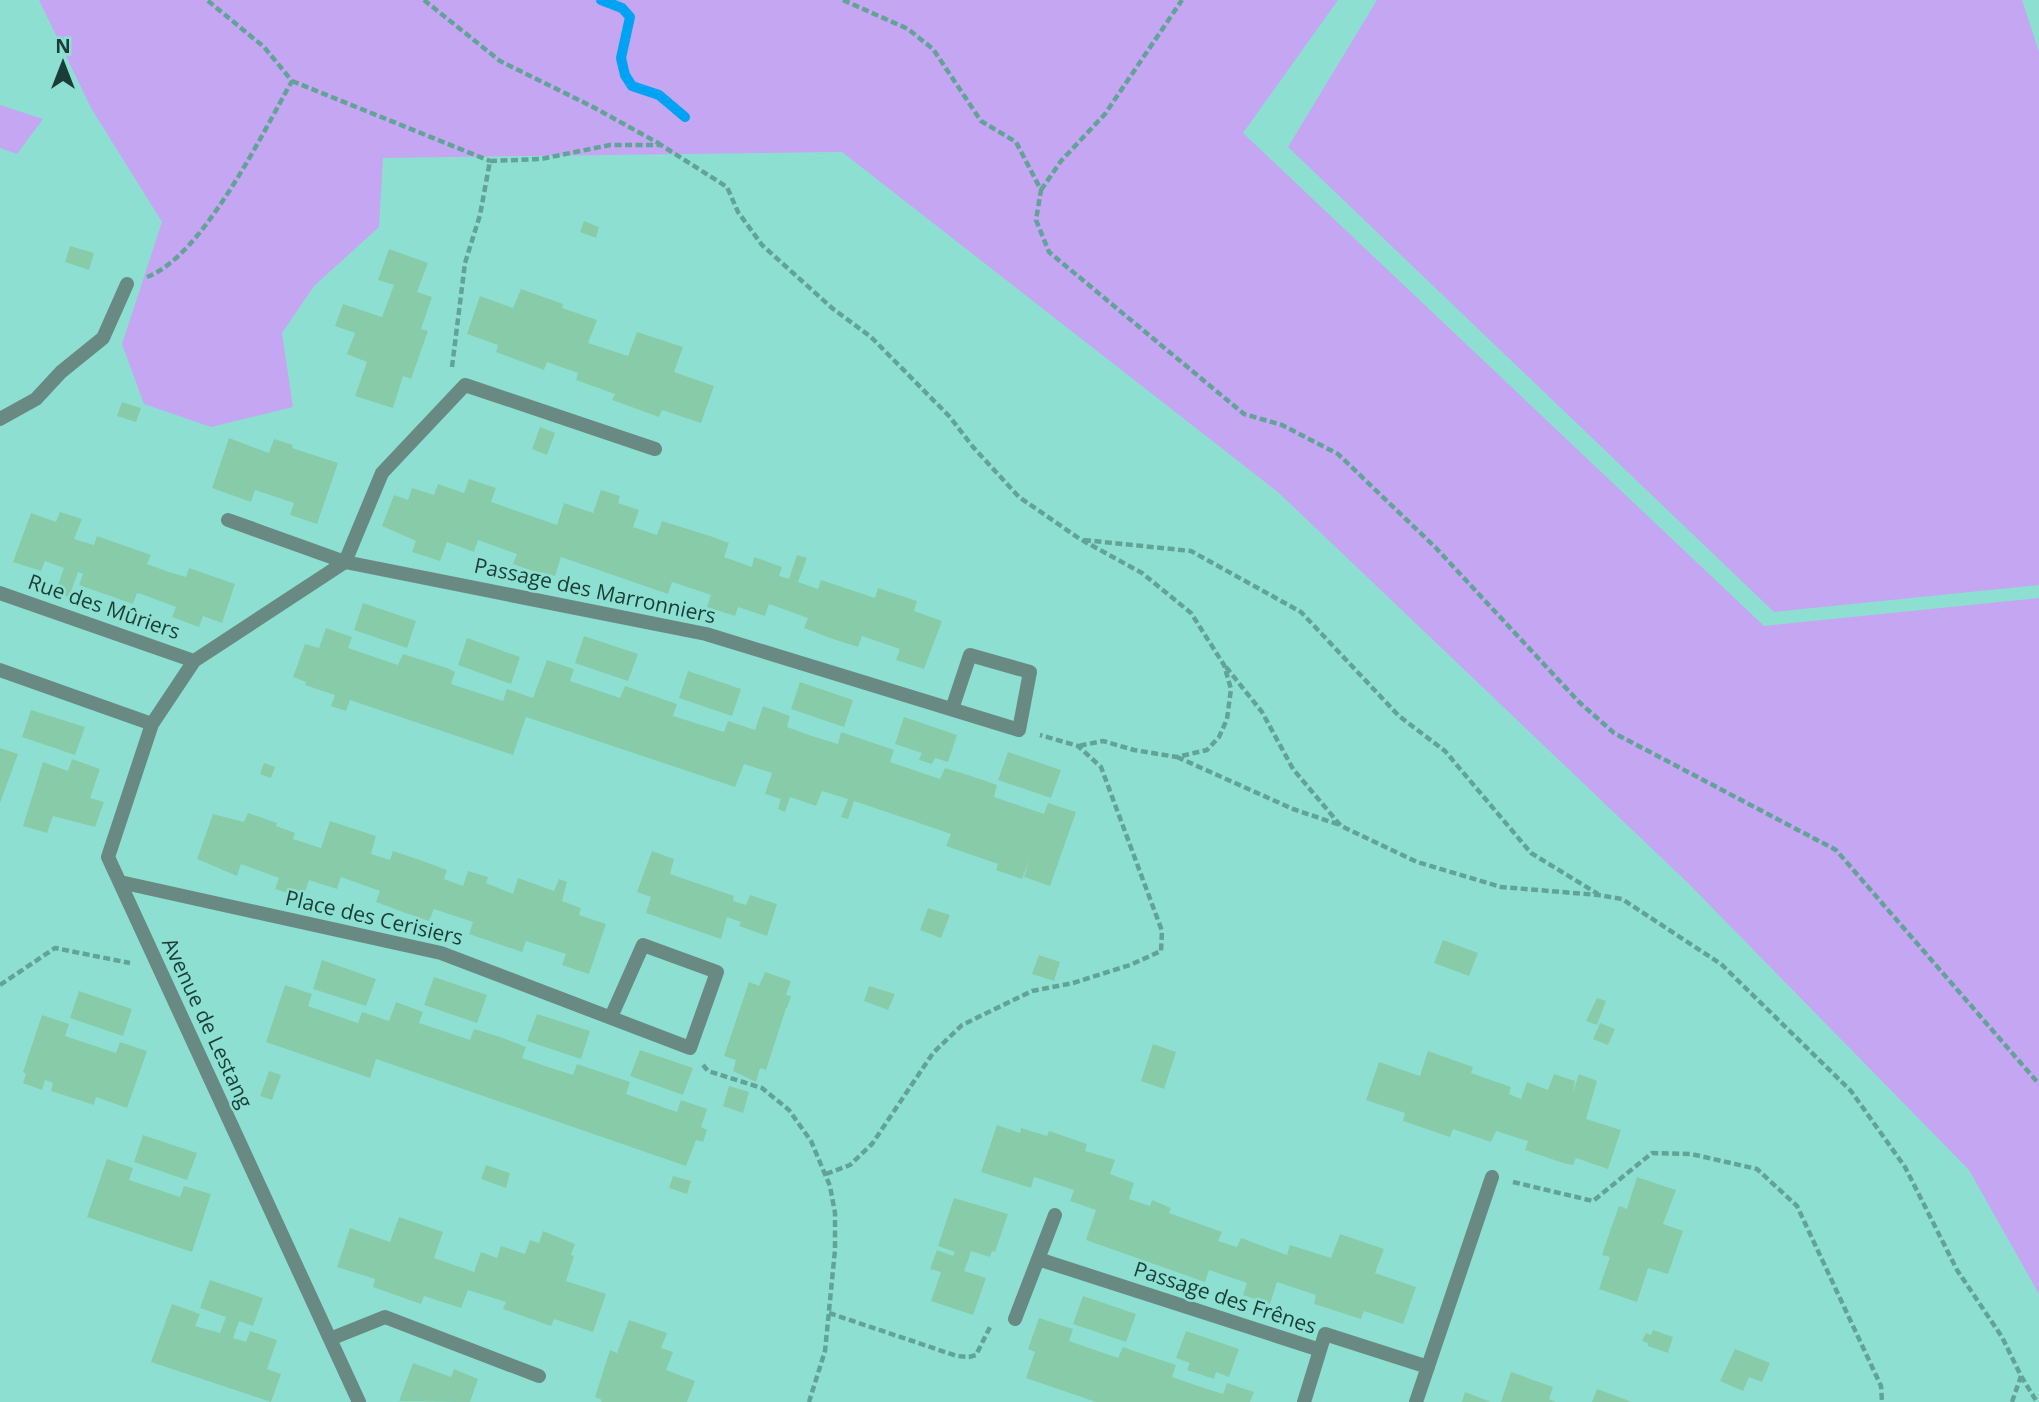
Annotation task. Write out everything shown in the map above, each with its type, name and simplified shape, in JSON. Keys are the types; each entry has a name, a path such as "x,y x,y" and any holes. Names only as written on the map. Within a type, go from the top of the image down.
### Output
{"street":[{"path":"0,419 36,399 61,372 103,338 127,284"},
{"path":"194,661 345,562 382,474 464,385 655,449"},
{"name":"Passage des Marronniers","path":"228,520 345,562 706,634 1018,730"},
{"name":"Rue des Mûriers","path":"0,593 194,661"},
{"path":"952,709 970,655 1030,672 1018,730"},
{"name":"Avenue de Lestang","path":"194,661 152,724 108,856 359,1402"},
{"path":"0,670 152,724"},
{"name":"Place des Cerisiers","path":"120,882 441,953 690,1048"},
{"path":"611,1017 643,945 717,972 690,1048"},
{"path":"1416,1402 1492,1177"},
{"path":"1015,1319 1055,1215"},
{"name":"Passage des Frênes","path":"1038,1259 1320,1350 1325,1334 1428,1367"},
{"path":"330,1339 385,1317 539,1376"},
{"path":"1304,1402 1320,1350"}],"path":[{"path":"207,0 264,47 292,81 490,161 541,159 610,145 661,145"},
{"path":"424,0 500,61 593,107 661,145 727,187 738,212 762,245 832,308 871,337 950,417 1018,497 1080,539 1142,573 1191,613 1224,665 1262,712 1293,769 1341,826"},
{"path":"843,0 908,29 933,49 981,121 1016,142 1041,190"},
{"path":"1182,0 1105,114 1061,161 1041,190 1036,220 1049,252 1244,414 1282,425 1338,454 1436,548 1579,702 1614,733 1836,850 2039,1084"},
{"path":"127,284 159,272 180,254 221,206 292,81"},
{"path":"458,392 452,366 463,275 480,215 490,161"},
{"path":"1080,539 1191,551 1301,612 1399,716 1445,751 1531,853 1598,895"},
{"path":"1177,757 1207,750 1219,737 1227,719 1231,689 1224,665"},
{"path":"1018,730 1078,746 1103,741 1134,750 1177,757 1293,809 1341,826 1417,862 1501,887 1622,899 1721,964 1851,1091 1905,1167 1957,1270 2002,1337 2036,1402"},
{"path":"826,1174 850,1165 872,1144 933,1053 962,1025 1032,991 1073,983 1130,965 1161,951 1162,931 1110,788 1101,767 1078,746"},
{"path":"0,985 55,948 158,969"},
{"path":"690,1048 708,1070 762,1088 789,1110 811,1141 826,1174 835,1213 835,1250 825,1351 810,1402"},
{"path":"1492,1177 1593,1201 1652,1153 1691,1154 1757,1169 1797,1206 1881,1386 1882,1402"},
{"path":"829,1313 957,1356 969,1357 976,1355 992,1324 1015,1319"},
{"path":"2012,1402 2021,1376"}],"shaded area":[{"path":"39,0 1338,0 1243,133 1764,626 2039,598 2039,1294 1969,1170 1689,884 1279,493 842,152 383,158 379,227 314,286 282,333 293,407 211,427 144,404 122,344 162,222 91,108"},
{"path":"1377,0 2022,0 2039,52 2039,585 1774,612 1288,147"},
{"path":"0,105 43,119 17,154 0,148"}],"building":[{"path":"584,221 599,227 596,238 580,232"},
{"path":"70,246 94,253 89,270 65,262"},
{"path":"389,249 428,263 417,292 432,297 421,329 428,331 411,379 403,376 393,408 355,396 367,362 347,354 355,333 335,326 343,304 382,317 394,285 378,280"},
{"path":"521,289 563,304 562,308 597,320 588,343 628,356 637,332 683,347 674,372 714,386 701,423 662,410 659,417 612,400 615,394 576,380 578,373 547,362 544,370 496,352 498,345 467,334 480,296 513,308"},
{"path":"122,402 141,408 136,422 117,416"},
{"path":"540,427 555,433 547,455 532,449"},
{"path":"229,438 269,453 274,439 293,445 292,448 338,463 317,524 290,515 294,503 255,490 251,502 212,488"},
{"path":"469,479 496,488 491,502 557,525 564,503 593,513 601,490 620,496 618,503 639,510 633,527 657,535 662,521 710,536 729,543 724,557 752,567 754,557 782,567 779,576 789,579 797,555 807,558 798,582 818,589 821,580 875,598 878,588 917,601 914,611 942,621 924,669 896,660 900,649 862,636 858,647 830,638 804,628 808,618 769,604 765,616 738,607 735,616 707,607 711,595 672,582 668,594 561,557 555,576 541,574 513,564 517,554 478,540 474,552 447,542 440,561 412,552 416,541 382,526 394,495 408,500 412,488 434,495 438,484 464,493"},
{"path":"60,512 82,519 74,539 94,545 97,536 151,555 147,564 166,571 186,577 189,568 235,584 222,623 203,616 199,627 172,617 176,607 144,595 137,593 133,604 79,585 83,574 78,572 69,597 55,593 64,568 45,561 41,571 13,562 31,513 56,522"},
{"path":"363,603 416,621 407,648 354,630"},
{"path":"326,628 352,637 348,648 398,665 403,654 447,668 455,672 451,684 503,701 507,689 533,698 547,660 574,669 570,681 620,698 625,686 677,704 673,716 724,732 728,721 755,730 763,706 790,716 787,727 812,736 838,744 841,732 894,750 890,762 940,779 945,768 971,776 997,785 994,797 1044,814 1048,803 1076,812 1050,886 1024,877 1030,858 1022,879 996,870 998,864 946,846 951,834 925,825 854,801 848,819 841,817 848,799 822,791 816,806 790,797 785,812 778,809 781,799 765,794 772,773 744,764 735,787 526,717 513,755 350,700 346,711 331,706 335,695 305,685 306,682 293,677 305,644 319,648"},
{"path":"584,636 638,654 628,681 575,663"},
{"path":"467,638 520,657 511,684 458,665"},
{"path":"688,671 741,689 732,716 679,698"},
{"path":"800,682 853,700 844,727 791,709"},
{"path":"31,710 85,727 75,755 22,737"},
{"path":"904,717 957,735 948,762 935,758 932,764 919,760 922,753 895,744"},
{"path":"0,748 18,754 0,803"},
{"path":"1008,752 1061,770 1051,798 998,780"},
{"path":"72,759 100,769 90,798 104,802 95,827 53,816 47,833 23,826 43,762 68,771"},
{"path":"264,763 275,767 271,778 260,774"},
{"path":"248,813 277,823 276,826 295,833 293,839 321,848 330,821 376,836 371,854 390,860 393,851 420,860 447,870 444,879 463,886 468,871 488,877 486,883 513,894 518,878 554,891 559,879 567,882 562,901 581,908 579,915 606,924 589,974 562,965 566,954 526,941 522,952 469,934 473,922 434,909 429,921 376,902 380,891 341,877 337,889 309,880 303,898 275,889 279,878 241,864 237,876 197,859 213,814 244,822"},
{"path":"652,851 674,859 670,874 734,896 733,901 746,905 750,895 777,904 767,936 739,926 741,922 727,917 721,939 646,913 651,897 637,892"},
{"path":"928,908 950,915 941,938 920,930"},
{"path":"1443,940 1478,953 1469,976 1434,963"},
{"path":"1039,955 1060,962 1054,981 1032,974"},
{"path":"322,960 376,979 366,1006 313,989"},
{"path":"765,972 791,981 786,995 791,996 766,1070 760,1068 756,1082 733,1071 736,1060 724,1056 749,982 759,986"},
{"path":"434,977 487,995 477,1023 424,1005"},
{"path":"285,985 312,994 308,1006 358,1023 362,1012 389,1021 396,1002 423,1012 419,1023 470,1040 474,1029 500,1037 526,1047 522,1058 573,1075 577,1064 630,1082 626,1094 677,1112 681,1100 707,1109 701,1127 707,1130 703,1142 696,1140 686,1166 376,1059 370,1078 266,1042"},
{"path":"869,986 895,994 888,1010 864,1001"},
{"path":"79,991 132,1009 123,1036 70,1018"},
{"path":"1597,998 1606,1001 1597,1025 1586,1021"},
{"path":"537,1014 590,1031 581,1059 527,1041"},
{"path":"42,1015 69,1024 65,1036 116,1053 120,1042 147,1051 127,1108 96,1097 94,1105 51,1091 53,1083 45,1080 42,1090 23,1083 26,1074 23,1072"},
{"path":"1600,1023 1615,1029 1608,1045 1593,1039"},
{"path":"1153,1044 1176,1052 1164,1089 1141,1081"},
{"path":"640,1050 693,1068 683,1095 630,1076"},
{"path":"1428,1051 1473,1067 1471,1073 1511,1087 1509,1094 1521,1099 1527,1082 1548,1090 1554,1074 1575,1081 1573,1092 1579,1074 1597,1081 1586,1119 1621,1130 1608,1169 1576,1158 1573,1165 1563,1163 1525,1150 1528,1141 1496,1131 1491,1142 1453,1129 1450,1137 1403,1121 1405,1113 1366,1100 1379,1062 1420,1076"},
{"path":"269,1071 281,1075 272,1100 260,1096"},
{"path":"729,1086 749,1092 743,1113 723,1106"},
{"path":"997,1125 1020,1133 1021,1128 1047,1136 1049,1131 1087,1144 1085,1151 1115,1160 1110,1174 1134,1183 1129,1199 1150,1206 1152,1200 1171,1208 1169,1213 1222,1232 1218,1241 1237,1247 1241,1238 1287,1255 1290,1245 1331,1258 1340,1234 1384,1249 1375,1273 1416,1287 1403,1324 1364,1311 1361,1319 1314,1304 1316,1295 1277,1282 1270,1304 1243,1295 1247,1283 1209,1270 1205,1282 1086,1240 1096,1210 1070,1201 1074,1190 1034,1177 1031,1188 981,1172"},
{"path":"143,1135 197,1153 187,1180 134,1162"},
{"path":"107,1159 133,1168 129,1180 180,1197 184,1186 211,1194 192,1252 87,1217"},
{"path":"486,1165 510,1173 506,1188 481,1179"},
{"path":"673,1176 691,1181 687,1194 669,1188"},
{"path":"1637,1177 1676,1190 1663,1224 1683,1231 1668,1274 1648,1268 1637,1302 1599,1289 1610,1257 1602,1255 1610,1231 1619,1206 1627,1209"},
{"path":"954,1198 1008,1214 995,1252 992,1251 990,1257 971,1251 964,1271 986,1278 973,1315 931,1301 941,1272 930,1269 937,1250 953,1256 955,1252 938,1246"},
{"path":"399,1217 443,1232 434,1258 474,1272 481,1252 497,1258 501,1246 525,1254 530,1240 539,1243 543,1231 575,1244 566,1281 606,1294 593,1332 554,1319 551,1326 503,1309 506,1302 468,1290 461,1308 424,1296 421,1304 373,1287 375,1279 337,1267 350,1228 390,1242"},
{"path":"210,1280 263,1298 253,1326 239,1321 233,1338 246,1342 250,1331 277,1340 267,1369 281,1374 271,1402 151,1362 172,1304 200,1314 195,1326 220,1333 226,1317 200,1308"},
{"path":"1083,1296 1136,1314 1126,1342 1073,1324"},
{"path":"1039,1318 1073,1329 1069,1341 1118,1358 1123,1347 1176,1365 1172,1377 1198,1386 1223,1394 1227,1383 1254,1392 1250,1402 1096,1402 1026,1378 1035,1352 1028,1349"},
{"path":"629,1320 667,1333 661,1348 673,1352 666,1370 695,1381 687,1402 601,1402 602,1400 595,1397 610,1350 617,1353"},
{"path":"1653,1330 1673,1337 1668,1353 1642,1341 1646,1333 1651,1335"},
{"path":"1186,1331 1239,1349 1229,1377 1216,1372 1214,1379 1187,1370 1190,1363 1176,1358"},
{"path":"1735,1349 1770,1363 1762,1382 1749,1377 1743,1391 1720,1381"},
{"path":"413,1363 451,1377 454,1369 478,1379 470,1402 399,1401"},
{"path":"1511,1372 1553,1387 1549,1399 1556,1402 1501,1402"},
{"path":"1597,1389 1632,1402 1592,1402"},
{"path":"1465,1392 1491,1402 1462,1402"}],"waterway":[{"path":"601,0 622,8 630,17 621,58 625,75 632,86 659,95 685,117"}]}
